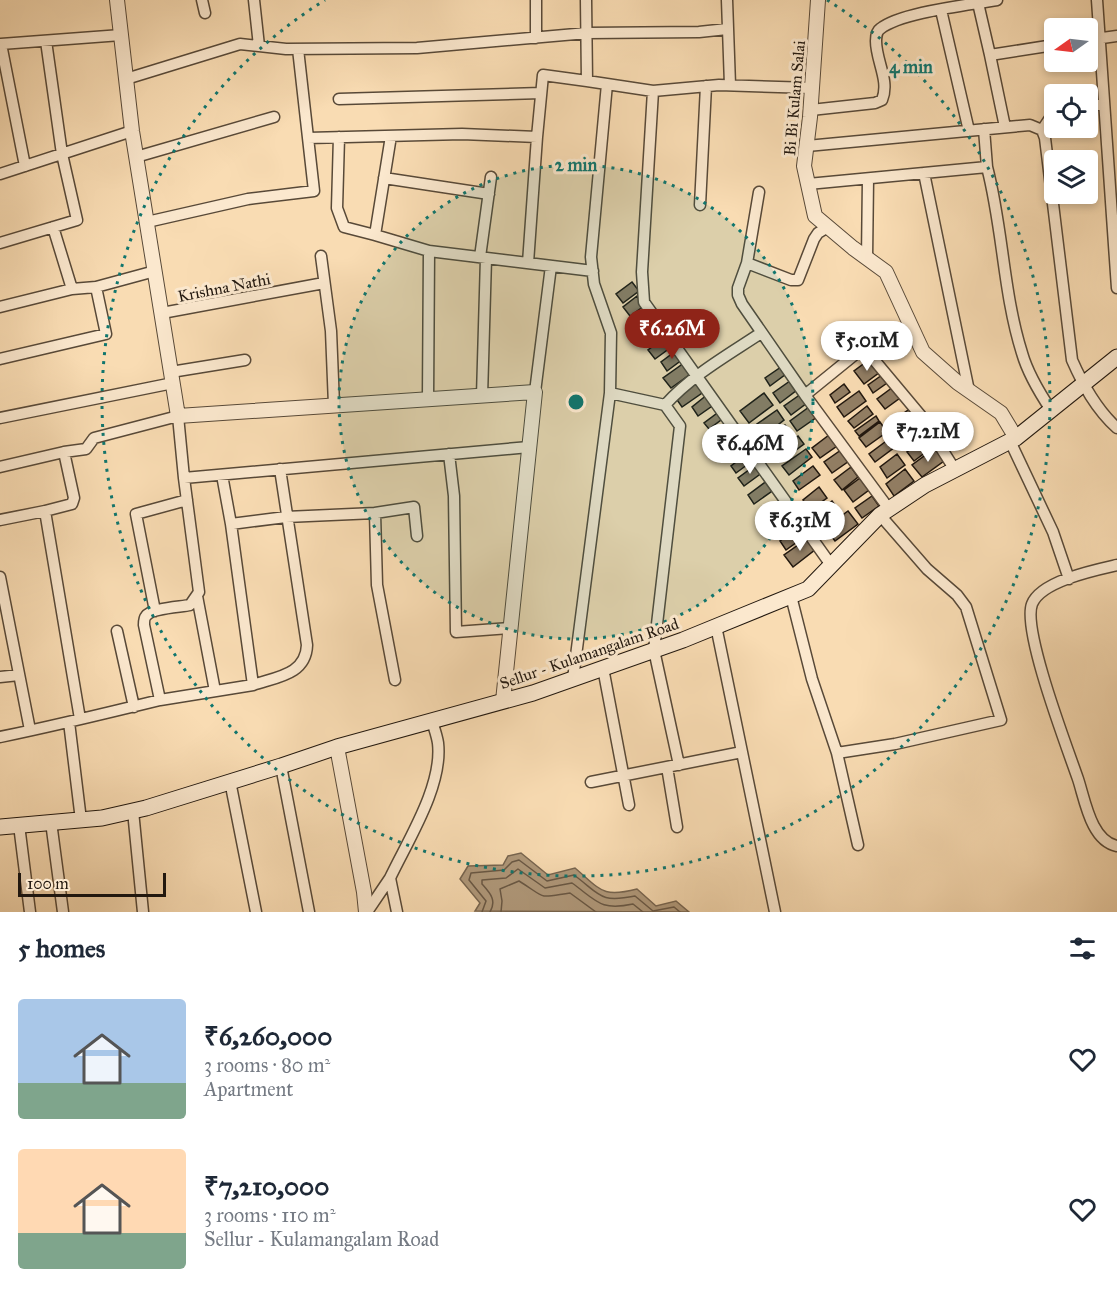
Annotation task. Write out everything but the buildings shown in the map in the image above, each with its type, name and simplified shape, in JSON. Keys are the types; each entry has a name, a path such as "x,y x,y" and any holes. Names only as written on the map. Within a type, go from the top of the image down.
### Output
{"main road":[{"name":"Sellur - Kulamangalam Road","path":"0,827 102,818 133,811 337,747 573,679 717,626 808,589 884,512 925,485 1013,439 1117,357"}],"street":[{"path":"117,0 132,131 178,416 199,592 190,605 155,611 144,617 160,700"},
{"path":"202,0 205,13"},
{"path":"254,0 259,46"},
{"path":"536,0 536,38"},
{"path":"586,0 587,81"},
{"path":"727,0 730,85"},
{"name":"Bi Bi Kulam Salai","path":"818,0 811,110 804,166 815,216 886,272 923,352 969,391 1001,413 1013,439"},
{"path":"811,110 875,103 882,100 885,93 884,84 875,43 880,29 910,16 997,0"},
{"path":"1095,18 1097,0"},
{"path":"978,3 1005,127"},
{"path":"941,10 969,131"},
{"path":"126,79 240,44 298,49 417,48 587,33 699,33 727,29"},
{"path":"25,166 0,42 121,35"},
{"path":"1098,38 1117,36"},
{"path":"0,243 76,220 62,154 46,41"},
{"path":"990,55 1044,47"},
{"path":"147,222 248,199 314,191 298,49"},
{"path":"1098,61 1104,87 1103,103 1117,288"},
{"path":"528,263 543,75 652,91 730,85 812,88"},
{"path":"573,679 610,393 611,333 594,284 591,257 607,84"},
{"path":"700,205 706,86"},
{"path":"652,91 642,272 644,303 698,375 831,564"},
{"path":"339,99 541,93"},
{"path":"1098,104 1103,103"},
{"path":"136,157 274,117"},
{"path":"807,146 1030,125 1042,130 1045,138 1072,360 1083,385 1100,411 1117,428"},
{"path":"984,129 987,168 1010,300 1022,352 1033,382 1051,410"},
{"path":"0,174 132,131"},
{"path":"308,138 462,134 537,137"},
{"path":"375,235 391,136"},
{"path":"339,137 337,208 344,227 429,251 593,271"},
{"path":"808,184 987,168"},
{"path":"924,173 969,391"},
{"path":"482,396 483,258 491,177"},
{"path":"384,178 489,194"},
{"path":"867,258 868,179"},
{"path":"759,192 747,263 738,288 738,296 884,512 927,569 957,595 966,607 1001,720 895,744 837,753"},
{"path":"53,227 72,289"},
{"path":"747,263 791,280 798,280 814,239 818,233 828,227"},
{"path":"428,399 429,251"},
{"path":"321,256 331,331 334,405"},
{"path":"503,701 535,392 551,266"},
{"path":"0,307 72,289 96,287 155,271"},
{"name":"Krishna Nathi","path":"162,313 324,283"},
{"path":"0,360 106,334 96,287"},
{"path":"665,405 698,375 761,333"},
{"path":"805,394 858,352 870,355 921,417 955,470"},
{"path":"0,418 245,360"},
{"path":"0,468 86,448 94,438 178,416 535,392"},
{"path":"610,393 665,405 680,426 654,650 679,765"},
{"path":"1013,439 1053,532 1069,579"},
{"path":"184,478 529,447"},
{"path":"0,520 72,504 74,498 64,452"},
{"path":"449,454 454,496 456,632 510,628"},
{"path":"0,737 160,700 253,685 294,671 302,664 307,656 307,645 280,469"},
{"path":"222,475 253,685"},
{"path":"155,611 136,514 187,500"},
{"path":"231,524 286,517 375,513 414,507 417,536"},
{"path":"45,511 74,721 81,820"},
{"path":"375,513 377,585 395,680"},
{"path":"1117,565 1053,585 1032,603 1029,619 1051,701 1089,813 1101,837 1109,845 1117,846"},
{"path":"1,583 4,618 30,730"},
{"path":"197,596 215,691"},
{"path":"791,596 812,679 837,753 858,845"},
{"path":"717,626 776,912"},
{"path":"117,631 134,707"},
{"path":"603,669 629,806"},
{"path":"0,677 19,675"},
{"path":"366,912 390,878 432,792 438,766 438,743 432,721"},
{"path":"337,747 366,912"},
{"path":"591,782 742,752"},
{"path":"281,766 309,912"},
{"path":"667,767 677,827"},
{"path":"230,781 256,912"},
{"path":"133,811 143,912"},
{"path":"51,822 63,912"},
{"path":"19,825 30,912"},
{"path":"390,878 397,912"}],"water":[{"path":"521,853 548,875 575,868 603,890 616,893 637,889 656,906 676,901 689,912 475,911 480,903 460,879 468,866 503,865 508,856"}]}
